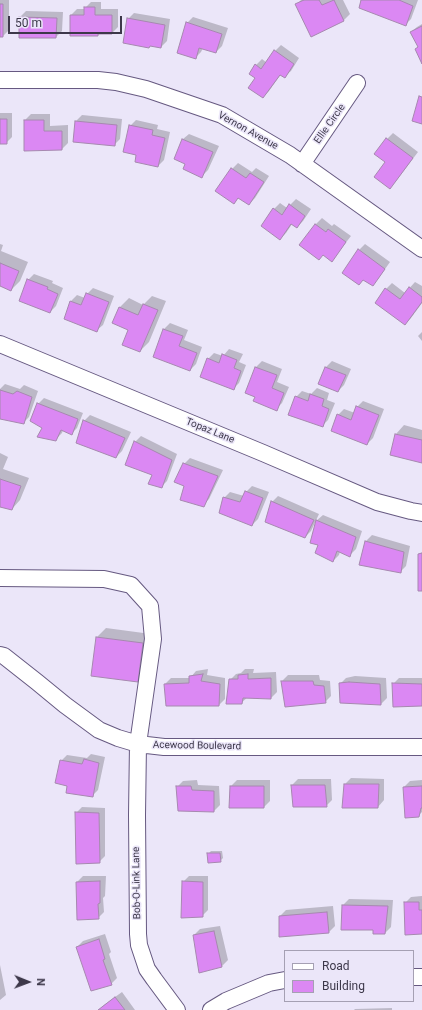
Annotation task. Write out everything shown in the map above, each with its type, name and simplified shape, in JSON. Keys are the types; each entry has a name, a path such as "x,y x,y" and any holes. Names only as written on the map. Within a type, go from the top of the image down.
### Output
{"street":[{"name":"Vernon Avenue","path":"0,80 98,80 116,82 146,89 222,115 290,155 422,249"},
{"name":"Ellie Circle","path":"302,164 357,83"},
{"name":"Topaz Lane","path":"0,344 249,447 377,502 422,513"},
{"name":"Bob-O-Link Lane","path":"0,578 104,579 131,585 150,606 153,639 138,744 137,815 139,945 147,969 178,1010"},
{"name":"Acewood Boulevard","path":"0,655 4,656 99,730 138,744 164,747 422,747"},
{"path":"211,1010 226,1001 269,983 284,980"}],"building":[{"path":"304,0 319,0 322,5 334,0 344,21 311,37 295,4"},
{"path":"361,0 399,0 413,6 406,26 359,8"},
{"path":"0,4 3,4 3,37 0,37"},
{"path":"84,7 95,7 95,15 112,15 112,34 98,34 98,36 70,36 70,15 84,15"},
{"path":"19,17 57,18 56,38 19,38"},
{"path":"127,18 165,25 161,48 150,46 149,48 123,43"},
{"path":"186,22 222,34 216,53 199,48 196,59 177,53"},
{"path":"422,26 422,64 415,49 418,47 410,32"},
{"path":"274,50 294,64 285,78 280,75 263,98 248,88 255,78 249,74 255,64 261,69"},
{"path":"419,96 422,97 422,124 412,121"},
{"path":"0,119 7,119 7,144 0,144"},
{"path":"24,120 44,120 44,131 62,131 62,150 24,151"},
{"path":"75,121 117,125 115,146 73,142"},
{"path":"129,125 153,130 152,135 165,138 158,167 135,162 136,155 123,152"},
{"path":"386,138 413,158 390,189 374,177 385,162 374,154"},
{"path":"182,139 213,152 202,178 183,169 185,164 174,159"},
{"path":"231,168 246,178 250,173 264,182 249,205 238,198 234,204 215,191"},
{"path":"289,204 305,216 297,228 291,224 280,240 261,226 273,208 282,215"},
{"path":"315,224 326,232 328,229 346,242 332,262 323,255 319,260 299,245"},
{"path":"358,249 385,269 373,286 363,280 359,285 342,273"},
{"path":"0,263 19,271 11,291 0,286"},
{"path":"27,279 48,287 47,289 58,294 50,313 19,301"},
{"path":"409,287 422,297 422,302 405,325 375,303 385,288 400,299"},
{"path":"86,293 109,302 97,332 64,319 70,301 81,305"},
{"path":"143,304 158,310 140,352 122,345 128,330 112,323 119,307 138,315"},
{"path":"163,329 183,336 179,346 197,353 190,371 153,357"},
{"path":"222,354 237,360 234,368 241,371 234,390 200,377 207,358 219,363"},
{"path":"255,367 277,375 272,388 284,393 277,411 253,401 255,397 245,393"},
{"path":"325,367 346,375 338,392 318,384"},
{"path":"0,390 13,394 17,391 32,397 24,424 0,419"},
{"path":"310,394 324,399 322,406 329,409 323,427 288,415 295,396 308,401"},
{"path":"37,403 78,419 72,435 61,430 56,441 37,437 42,428 30,421"},
{"path":"356,406 379,415 367,445 331,431 337,414 351,420"},
{"path":"83,420 125,438 116,458 76,443"},
{"path":"395,434 422,440 422,463 390,455"},
{"path":"134,441 172,460 162,488 148,484 152,475 125,465"},
{"path":"183,463 218,476 204,507 180,500 184,486 174,482"},
{"path":"0,479 21,486 12,510 0,507"},
{"path":"245,491 263,498 252,526 219,513 223,497 240,502"},
{"path":"271,501 314,520 305,538 265,522"},
{"path":"316,520 356,537 350,557 337,551 333,562 315,553 318,545 310,543"},
{"path":"365,541 404,552 401,573 359,565"},
{"path":"422,553 422,591 418,591 418,554"},
{"path":"96,637 143,643 138,682 91,676"},
{"path":"203,674 201,681 220,684 219,706 166,706 164,684 189,683 189,676"},
{"path":"248,674 248,679 271,678 271,699 243,698 242,704 226,704 229,679 238,679 238,675"},
{"path":"281,681 313,681 314,685 324,686 326,703 285,707"},
{"path":"349,682 380,684 381,705 340,703 339,683"},
{"path":"392,683 422,684 422,706 393,707"},
{"path":"84,759 99,763 93,797 66,793 67,786 55,783 60,760 82,764"},
{"path":"344,784 379,784 378,808 342,808"},
{"path":"291,785 325,785 327,807 293,807"},
{"path":"176,786 191,786 192,790 214,791 214,812 178,811"},
{"path":"230,786 264,786 264,808 229,808"},
{"path":"422,786 422,808 419,817 405,818 403,787"},
{"path":"75,812 99,813 100,863 76,864"},
{"path":"207,853 220,853 221,862 208,863"},
{"path":"100,881 100,903 98,904 99,919 77,920 76,882"},
{"path":"182,881 203,882 203,917 181,918"},
{"path":"404,902 419,902 419,910 422,910 422,934 405,935"},
{"path":"342,905 388,906 385,934 373,934 373,930 341,930"},
{"path":"327,912 329,933 279,937 279,916"},
{"path":"214,931 222,967 199,973 193,935"},
{"path":"99,939 105,959 103,960 112,985 91,991 76,947"},
{"path":"115,997 125,1010 98,1010"}]}
